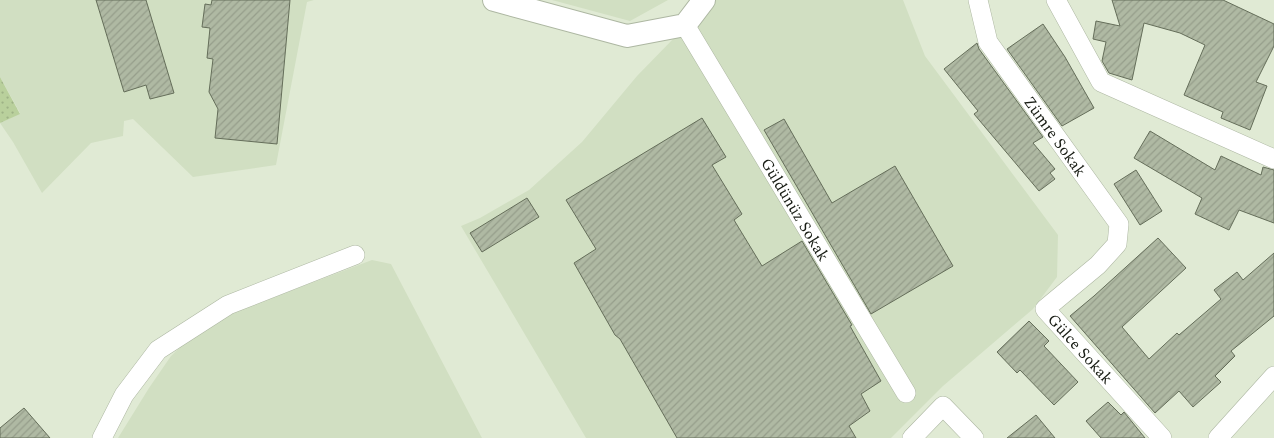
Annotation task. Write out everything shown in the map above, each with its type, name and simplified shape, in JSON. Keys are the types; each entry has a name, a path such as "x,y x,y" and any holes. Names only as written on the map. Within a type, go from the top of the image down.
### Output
{"street":[{"path":"494,0 627,36 685,25 704,0"},
{"name":"Zümre Sokak","path":"978,0 988,42 1120,224 1117,244 1098,265"},
{"path":"1056,0 1101,82 1274,159"},
{"name":"Güldünüz Sokak","path":"685,25 906,394"},
{"path":"102,438 124,395 158,350 228,305 355,255"},
{"name":"Gülce Sokak","path":"1098,265 1045,309 1162,438"},
{"path":"1218,438 1274,376"},
{"path":"912,438 943,406 974,438"}],"shaded area":[{"path":"0,0 314,0 307,2 276,165 193,177 133,119 124,121 123,136 91,143 42,193 0,123 20,113 0,77"},
{"path":"552,0 668,0 630,21"},
{"path":"711,0 903,0 925,56 1058,235 1057,277 1033,309 943,386 891,438 586,438 461,226 480,218 529,190 582,142 637,76"},
{"path":"372,260 391,264 482,438 118,438 171,356 195,333 240,310"}],"green space":[{"path":"0,77 20,114 0,123"}],"building":[{"path":"96,0 146,0 174,93 150,99 146,85 124,92"},
{"path":"212,0 290,0 277,144 215,138 218,109 209,92 213,59 207,58 210,28 202,27 205,4 211,5"},
{"path":"1112,0 1223,0 1274,24 1274,46 1256,82 1267,86 1250,130 1221,118 1223,112 1184,95 1205,45 1180,33 1144,23 1132,80 1109,73 1102,61 1106,42 1093,39 1096,21 1120,26"},
{"path":"1043,24 1065,57 1094,108 1062,126 1007,49"},
{"path":"977,43 979,49 1043,137 1033,143 1055,169 1050,173 1055,179 1039,191 974,114 978,111 944,69"},
{"path":"702,118 726,157 712,165 742,214 734,220 762,266 802,241 852,325 850,326 881,381 861,394 870,411 849,426 856,438 677,438 574,263 596,249 566,200"},
{"path":"784,119 832,203 895,166 953,266 871,314 764,130"},
{"path":"1150,131 1215,170 1221,156 1261,175 1263,167 1274,170 1274,223 1239,210 1229,230 1195,214 1202,198 1134,158"},
{"path":"1136,170 1162,211 1140,225 1114,184"},
{"path":"527,198 539,217 482,252 470,233"},
{"path":"1158,238 1186,268 1122,327 1149,359 1177,333 1179,335 1221,299 1214,290 1237,272 1243,280 1274,253 1274,316 1231,351 1235,356 1215,376 1221,382 1193,407 1179,391 1155,413 1070,316"},
{"path":"1029,321 1049,341 1044,346 1078,382 1054,405 1020,370 1017,373 997,352"},
{"path":"1108,402 1121,415 1124,412 1145,438 1101,438 1086,421"},
{"path":"24,408 50,438 0,438 0,428"},
{"path":"1036,415 1055,438 1007,438"}]}
